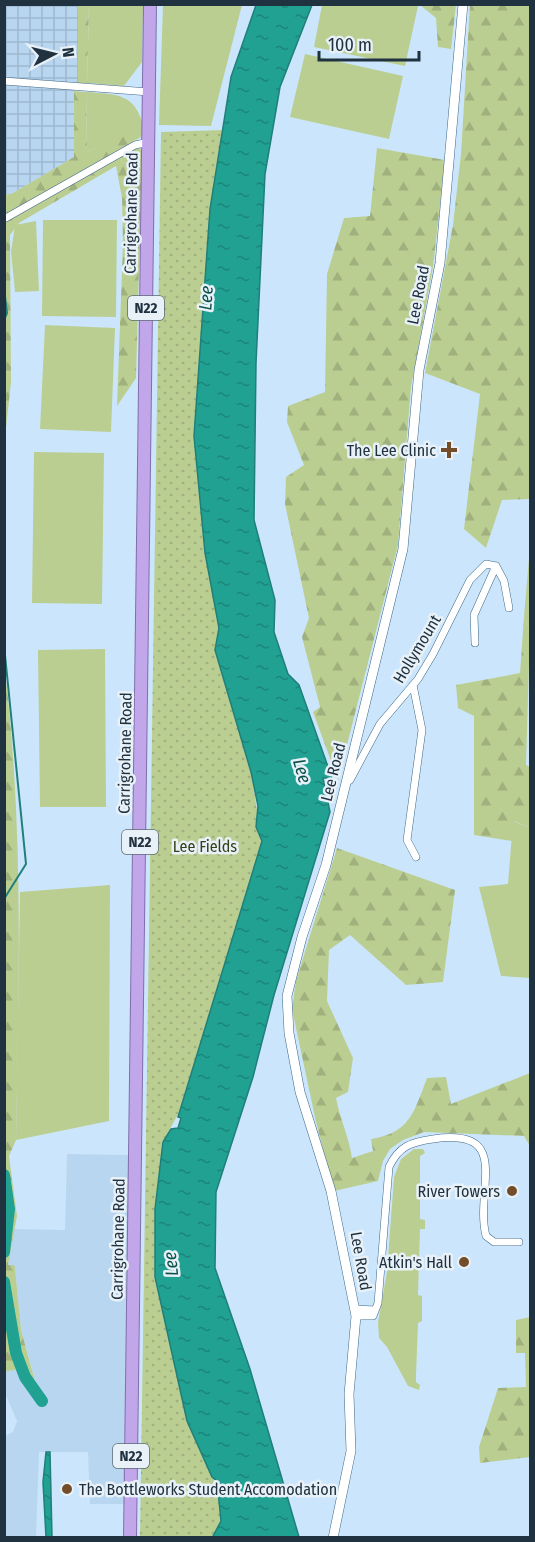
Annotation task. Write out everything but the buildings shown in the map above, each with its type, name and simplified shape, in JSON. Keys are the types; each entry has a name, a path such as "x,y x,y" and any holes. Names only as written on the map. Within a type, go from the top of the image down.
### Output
{"highway":[{"name":"Carrigrohane Road","path":"130,1538 150,4"}],"street":[{"name":"Lee Road","path":"333,1538 351,1451 349,1400 355,1312 331,1191 300,1092 289,1033 287,996 295,960 326,865 403,549 419,370 440,263 463,4"},
{"path":"4,81 149,92"},
{"path":"4,219 135,145 149,142"},
{"name":"Hollymount","path":"345,786 380,724 413,685 433,654 470,580 486,564 496,566"},
{"path":"496,566 504,581 509,608"},
{"path":"475,642 474,615 496,566"},
{"path":"413,685 422,730 407,840 416,858"},
{"path":"355,1312 374,1313 389,1167 400,1149 409,1144 429,1139 459,1137 470,1139 478,1144 484,1161 486,1236 494,1242 519,1242"}],"shaded area":[{"path":"5,5 78,5 78,83 74,91 74,157 13,193 5,195"},
{"path":"67,1154 129,1155 125,1504 90,1504 88,1452 39,1452 36,1537 5,1537 5,1436 13,1432 17,1421 5,1393 4,1372 19,1369 35,1380 21,1330 15,1268 8,1265 13,1229 65,1230"}],"green space":[{"path":"409,4 418,6 405,66 314,47 322,5"},
{"path":"470,4 530,5 530,499 502,500 486,548 464,529 480,394 425,373 453,225 461,154"},
{"path":"78,5 89,5 87,83 78,83"},
{"path":"89,5 143,5 142,62 124,86 87,83"},
{"path":"163,5 242,5 211,126 159,125"},
{"path":"420,5 456,5 451,49 438,47 436,18"},
{"path":"305,54 403,76 389,139 290,117"},
{"path":"74,91 86,92 87,151 131,133 141,137 5,215 5,195 13,193 74,157"},
{"path":"86,92 110,94 130,102 141,120 143,128 141,137 131,134 87,151"},
{"name":"Lee Fields","path":"223,130 210,209 194,436 205,553 219,628 215,651 251,772 262,841 182,1107 163,1142 155,1209 155,1277 187,1421 212,1477 217,1481 221,1521 212,1537 140,1538 161,132"},
{"path":"137,148 142,149 142,161 138,159 133,166 122,162 120,155"},
{"path":"377,148 445,160 433,267 411,387 398,545 338,780 313,712 320,707 302,637 309,618 285,504 286,477 304,465 287,422 288,406 325,392 327,274 344,218 370,216"},
{"path":"120,155 122,162 133,166 138,159 142,161 136,378 117,406 123,244 122,198 116,166 19,223 10,235 11,383 5,436 5,221"},
{"path":"43,220 117,220 116,317 42,316"},
{"path":"36,221 39,291 15,292 11,252 15,225"},
{"path":"45,325 115,328 111,432 40,429"},
{"path":"34,452 104,453 102,604 32,603"},
{"path":"530,558 530,630 524,617"},
{"path":"524,617 530,630 526,765 530,767 530,828 514,821 512,841 474,835 474,716 458,708 456,685 520,673"},
{"path":"105,649 106,807 40,807 38,650"},
{"path":"4,664 15,783 19,902 16,1140 9,1156 17,1216 8,1265 14,1265 15,1268 21,1330 35,1381 19,1369 4,1372"},
{"path":"513,821 530,828 530,978 501,976 479,887 508,884"},
{"path":"337,848 455,890 443,982 406,985 350,935 329,950 327,1001 353,1058 348,1092 336,1098 352,1158 373,1151 371,1139 394,1132 409,1119 427,1078 446,1077 451,1104 530,1073 530,1146 524,1136 424,1132 403,1140 390,1149 383,1161 378,1181 334,1191 316,1122 292,1009 296,981"},
{"path":"110,885 109,1121 16,1140 20,892"},
{"path":"414,1149 423,1149 425,1153 420,1156 420,1219 425,1220 425,1229 420,1229 418,1295 422,1296 422,1321 418,1323 416,1376 416,1382 420,1385 419,1390 408,1386 387,1347 379,1338 378,1322 387,1272 394,1177 401,1159"},
{"path":"530,1317 530,1457 480,1463 479,1447 498,1388 526,1387 525,1353 516,1353 516,1320"}],"water":[{"name":"Lee","path":"256,5 312,5 280,87 265,174 256,363 254,520 275,600 274,632 288,674 299,685 332,778 323,778 330,812 274,995 253,1077 216,1192 215,1268 250,1369 299,1537 212,1538 221,1521 217,1481 212,1477 187,1421 155,1277 155,1209 163,1142 171,1129 178,1128 181,1118 178,1117 262,841 256,827 258,806 251,772 215,650 219,628 205,553 194,436 210,209 231,77"},
{"path":"46,1452 50,1452 52,1537 46,1537 43,1482"}],"waterway":[{"path":"4,288 7,313 4,320"},
{"path":"4,645 26,864 4,899"},
{"path":"4,1175 9,1209 4,1252"},
{"path":"4,1282 16,1353 25,1377 42,1401"}],"place":[{"name":"The Lee Clinic","path":"449,450"},
{"name":"River Towers","path":"512,1191"},
{"name":"Atkin's Hall","path":"464,1262"},
{"name":"The Bottleworks Student Accomodation","path":"67,1489"}]}
